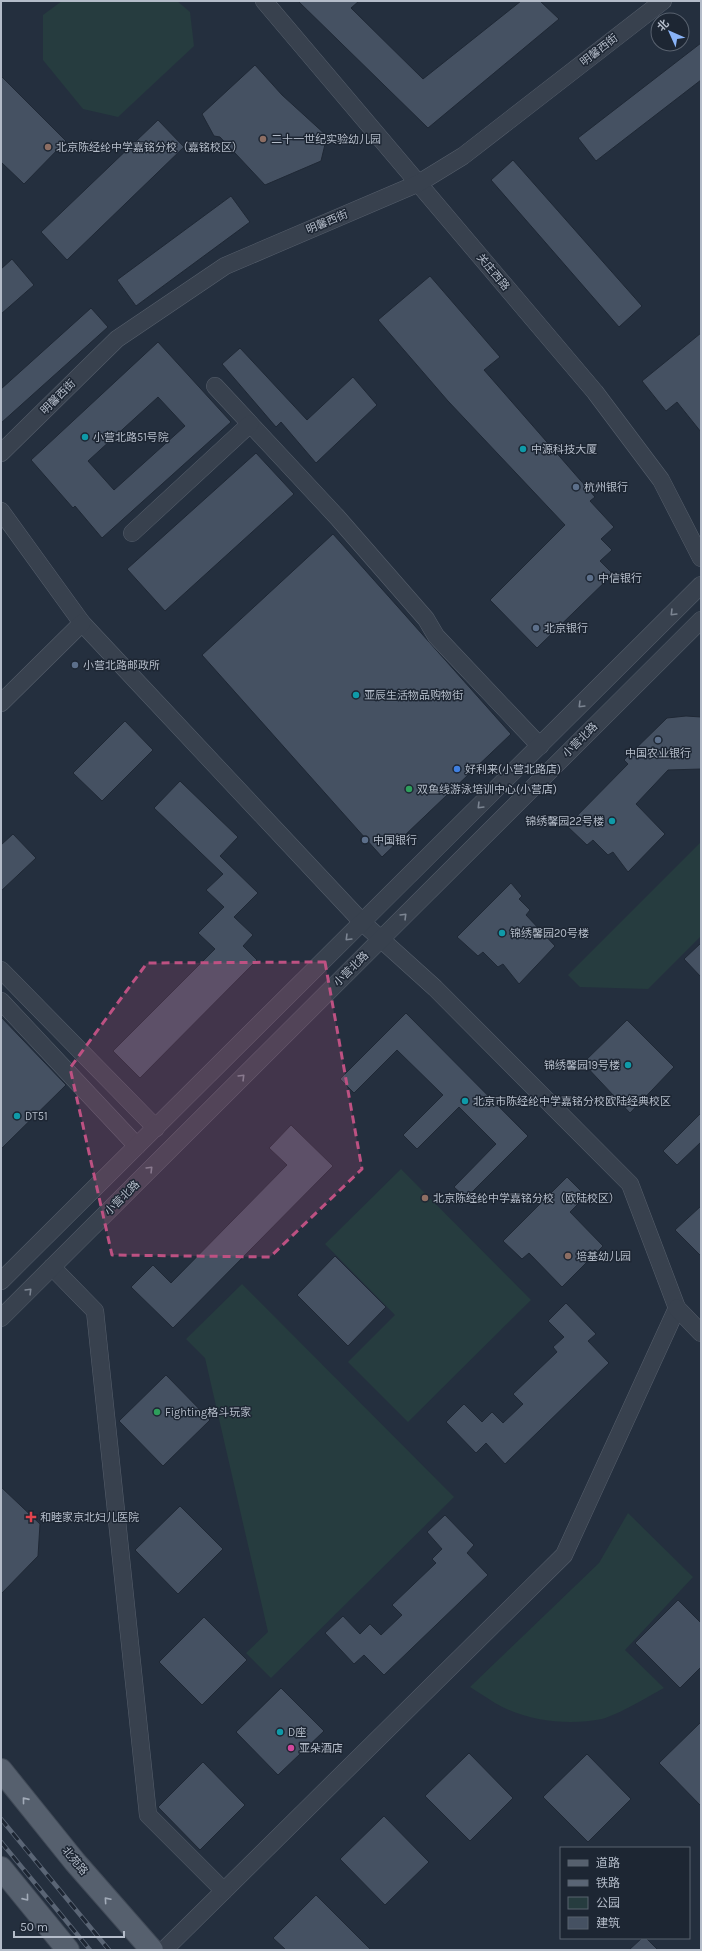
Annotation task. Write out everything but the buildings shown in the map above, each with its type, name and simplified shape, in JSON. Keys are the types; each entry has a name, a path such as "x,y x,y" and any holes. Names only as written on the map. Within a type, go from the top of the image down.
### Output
{"main road":[{"name":"北苑路","path":"1,1770 74,1862 152,1950"},
{"path":"1,1868 68,1950"}],"street":[{"name":"关庄西路","path":"264,1 595,392 661,480 701,558"},
{"name":"明馨西街","path":"1,453 117,339 225,266 419,183 463,156 663,1"},
{"path":"215,386 337,517 426,619 436,636 540,746"},
{"path":"132,533 250,424"},
{"path":"1,511 82,623 364,923 435,988 630,1184 677,1308 701,1333"},
{"path":"1,1281 364,923 701,585"},
{"name":"小营北路","path":"1,1318 701,620"},
{"path":"1,703 82,623"},
{"path":"1,970 156,1128"},
{"path":"1,1001 137,1146"},
{"path":"52,1267 95,1311 148,1815 224,1891"},
{"path":"164,1950 564,1555 677,1308"}],"highlighted area":[{"path":"325,962 362,1169 270,1257 112,1255 70,1068 147,963"}],"green space":[{"path":"62,1 177,1 190,12 194,46 118,117 83,109 43,60 43,15"},
{"path":"701,842 701,936 648,989 580,987 568,975"},
{"path":"401,1169 531,1300 408,1422 348,1362 395,1315 325,1244"},
{"path":"242,1284 454,1497 271,1678 246,1653 268,1632 205,1358 186,1339"},
{"path":"628,1513 693,1577 625,1650 664,1688 609,1717 589,1721 561,1722 533,1718 507,1709 470,1687 599,1563"}],"railway":[{"path":"1,1819 109,1950"},
{"path":"1,1842 90,1950"}],"place":[{"name":"二十一世纪实验幼儿园","path":"263,139"},
{"name":"北京陈经纶中学嘉铭分校（嘉铭校区）","path":"48,147"},
{"name":"小营北路51号院","path":"85,437"},
{"name":"中源科技大厦","path":"523,449"},
{"name":"杭州银行","path":"576,487"},
{"name":"中信银行","path":"590,578"},
{"name":"北京银行","path":"536,628"},
{"name":"小营北路邮政所","path":"75,665"},
{"name":"亚辰生活物品购物街","path":"356,695"},
{"name":"中国农业银行","path":"658,740"},
{"name":"好利来(小营北路店)","path":"457,769"},
{"name":"双鱼线游泳培训中心(小营店)","path":"409,789"},
{"name":"锦绣馨园22号楼","path":"612,821"},
{"name":"中国银行","path":"365,840"},
{"name":"锦绣馨园20号楼","path":"502,933"},
{"name":"锦绣馨园19号楼","path":"628,1065"},
{"name":"北京市陈经纶中学嘉铭分校欧陆经典校区","path":"465,1101"},
{"name":"DT51","path":"17,1116"},
{"name":"北京陈经纶中学嘉铭分校（欧陆校区）","path":"425,1198"},
{"name":"培基幼儿园","path":"568,1256"},
{"name":"Fighting格斗玩家","path":"157,1412"},
{"name":"和睦家京北妇儿医院","path":"31,1517"},
{"name":"D座","path":"280,1732"},
{"name":"亚朵酒店","path":"291,1748"}]}
